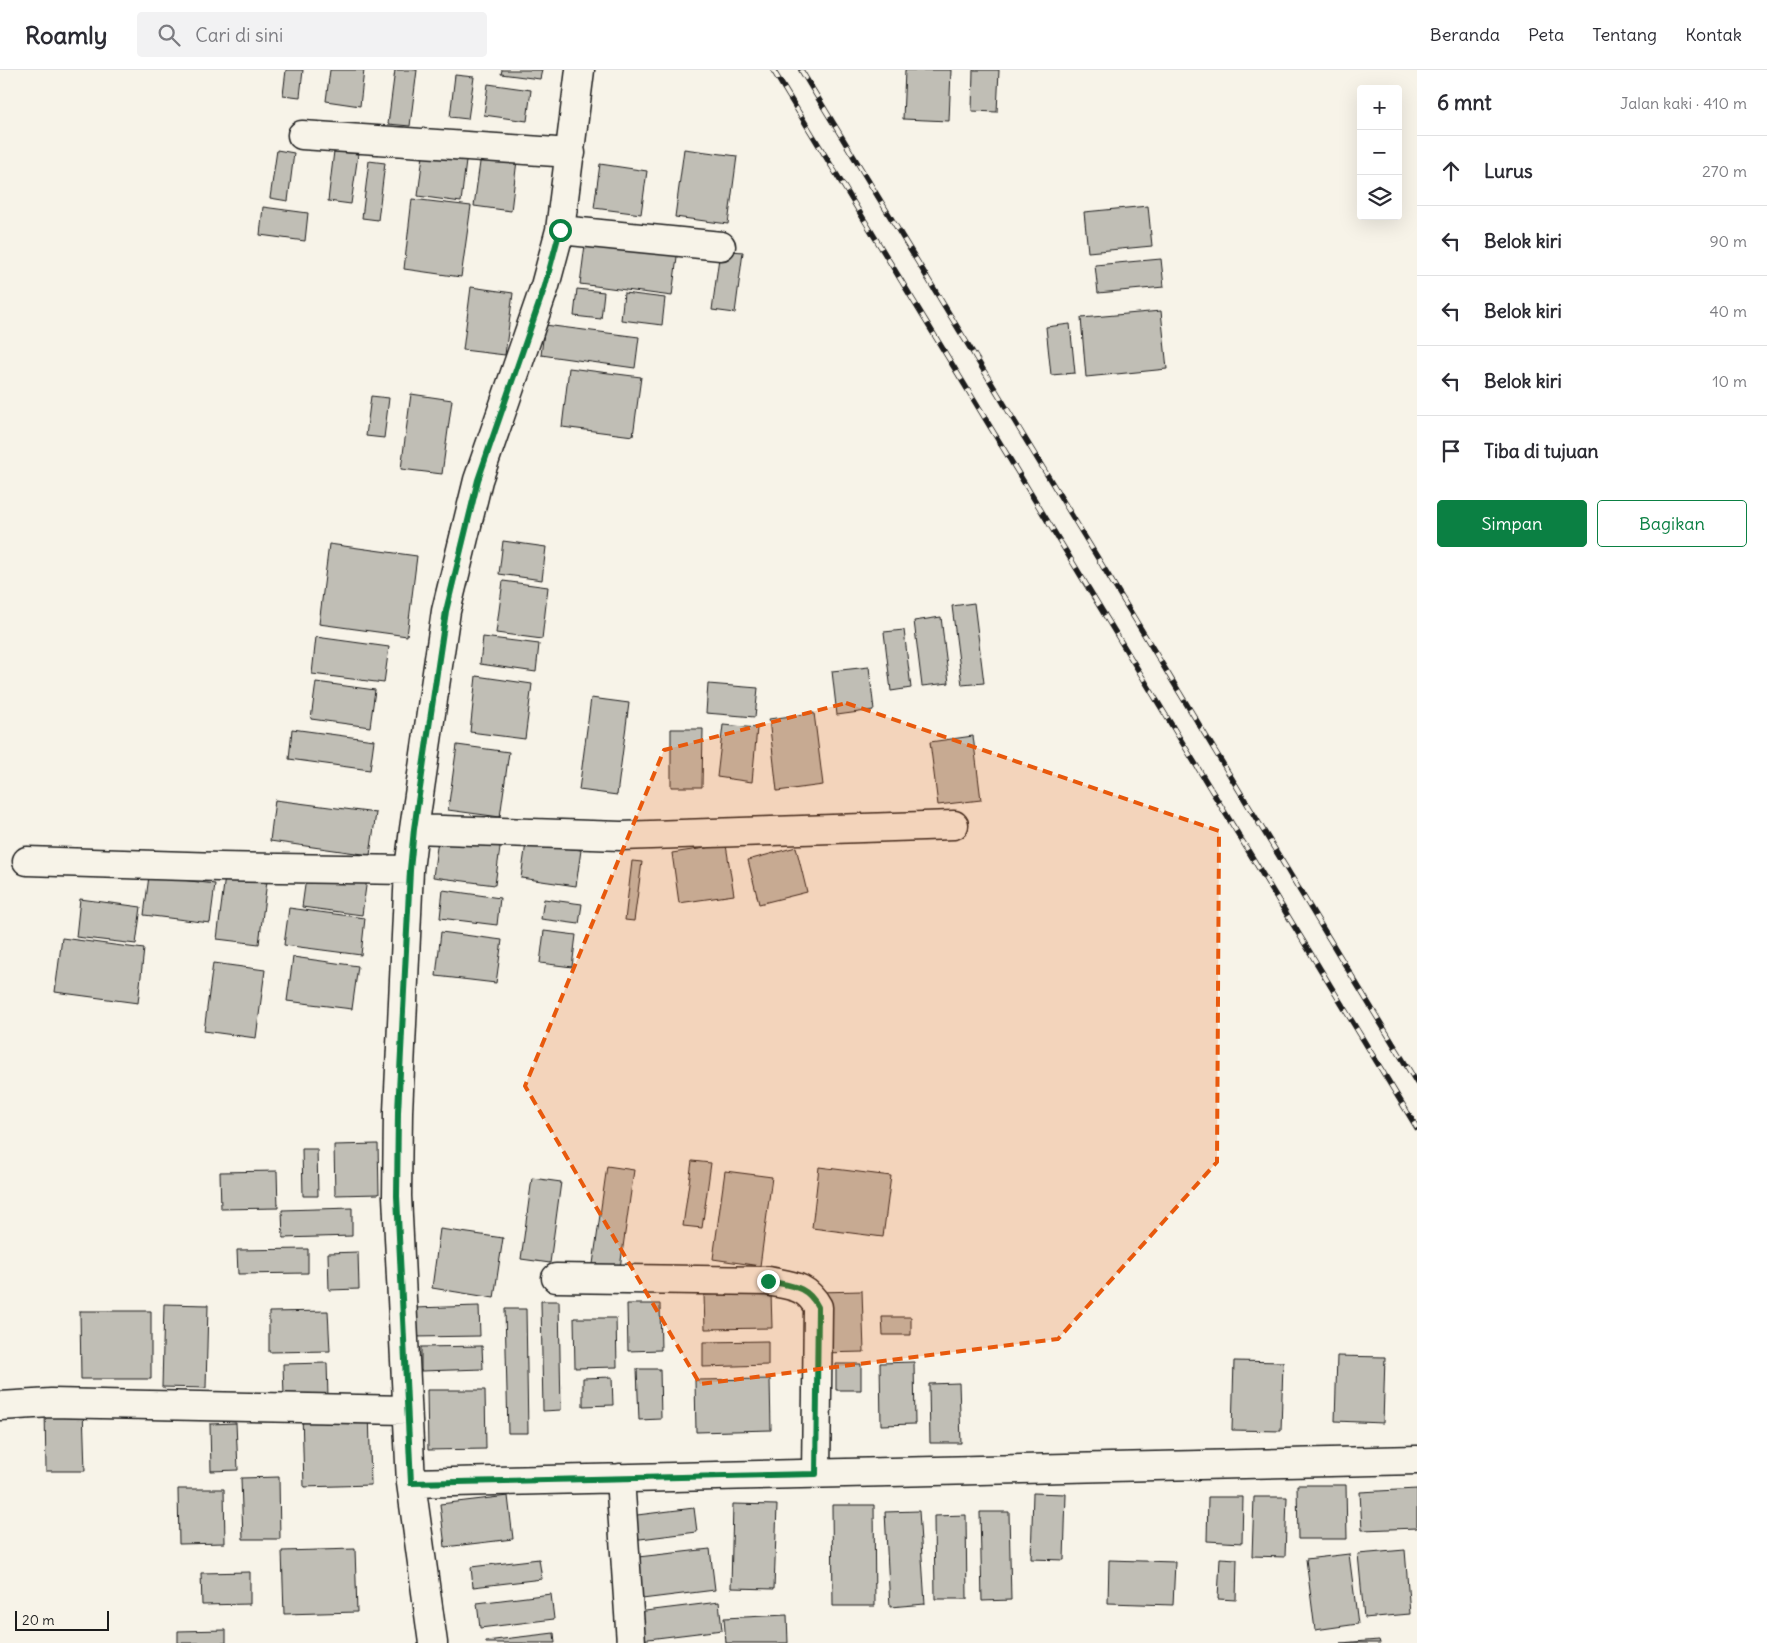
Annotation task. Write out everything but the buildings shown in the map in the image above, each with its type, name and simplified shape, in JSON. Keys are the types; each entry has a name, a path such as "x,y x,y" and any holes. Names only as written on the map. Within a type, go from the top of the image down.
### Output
{"street":[{"path":"433,1643 411,1483 397,1196 398,1102 410,870 414,829 446,611 476,489 545,286 560,230 580,70"},
{"path":"302,135 571,153"},
{"path":"560,230 721,246"},
{"path":"414,829 621,836 954,825"},
{"path":"27,861 410,870"},
{"path":"556,1278 768,1281 800,1288 812,1296 818,1307 816,1474"},
{"path":"0,1406 50,1403 406,1410"},
{"path":"411,1483 1417,1460"},
{"path":"620,1478 630,1643"}],"highlighted area":[{"path":"846,703 1219,831 1217,1162 1058,1339 700,1384 525,1086 664,750"}],"railway":[{"path":"773,70 1417,1128"},
{"path":"801,70 1417,1083"}],"route":[{"path":"560,230 545,286 478,480 446,611 414,829 410,870 398,1112 397,1196 411,1483 816,1474 818,1307 812,1296 800,1288 768,1281"}]}
